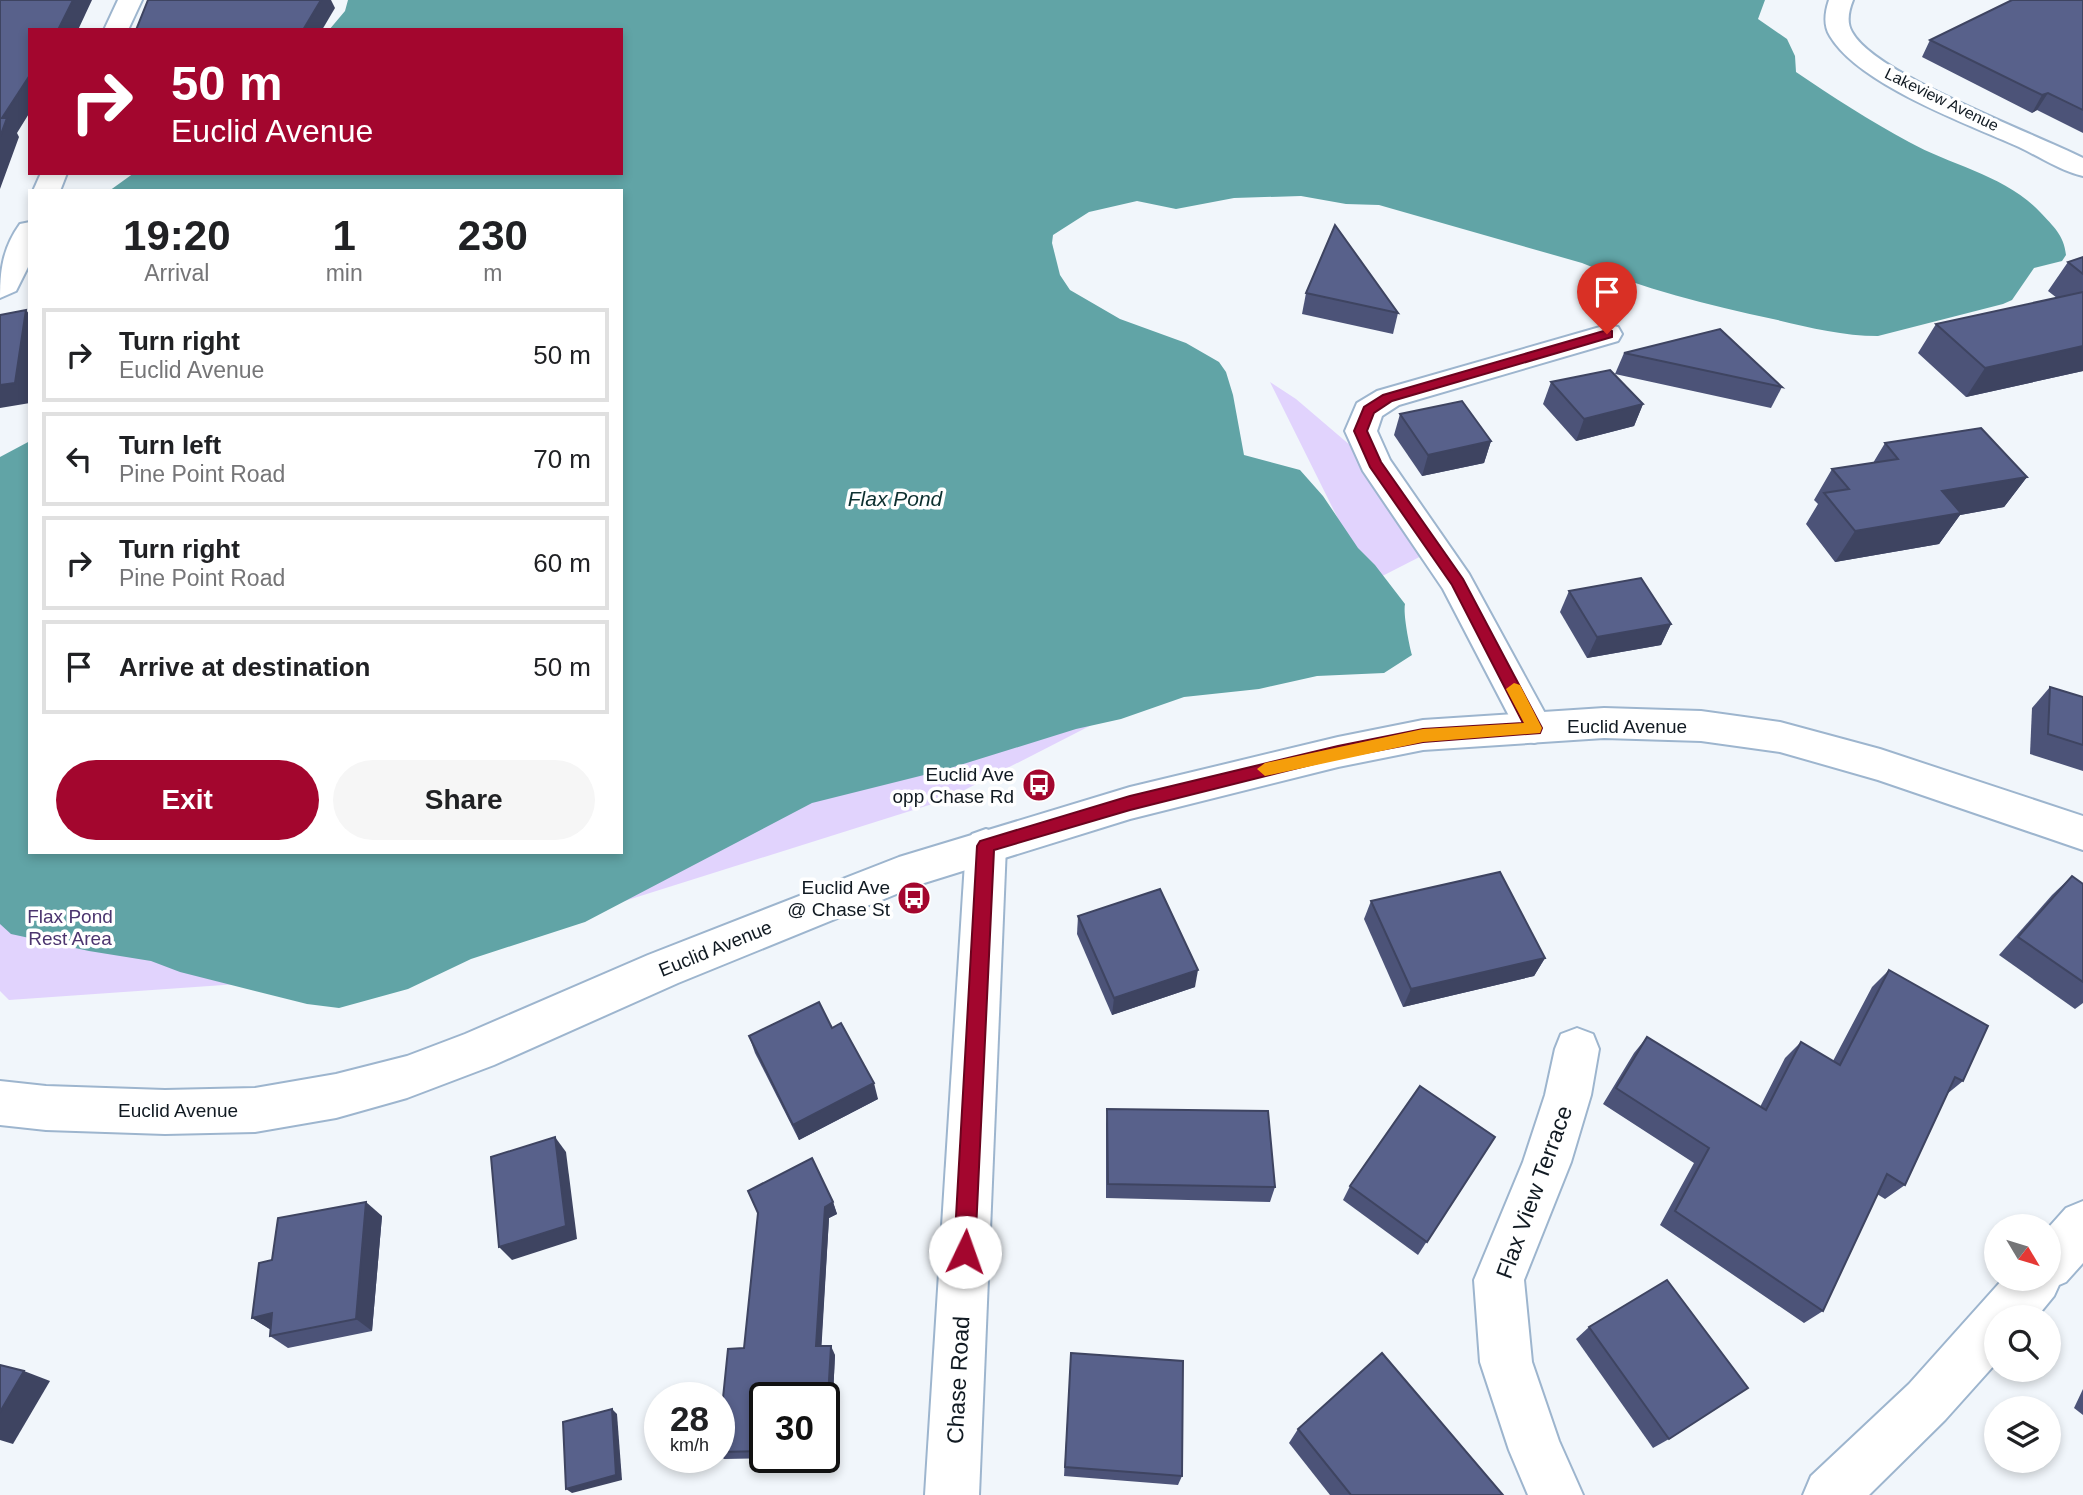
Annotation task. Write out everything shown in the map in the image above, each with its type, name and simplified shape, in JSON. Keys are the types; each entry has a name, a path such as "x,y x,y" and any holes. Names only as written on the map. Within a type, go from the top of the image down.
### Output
{"street":[{"path":"117,28 130,0"},
{"name":"Lakeview Avenue","path":"1841,0 1836,15 1842,37 1877,68 2083,168"},
{"path":"0,289 6,285 28,235"},
{"path":"1534,728 1457,583 1375,463 1361,431 1368,410 1388,398 1607,334"},
{"name":"Euclid Avenue","path":"0,1103 165,1112 255,1110 336,1096 407,1077 478,1050 663,969 913,869 1130,803 1338,752 1423,735 1604,723 1687,725 1780,737 1880,765 2083,833"},
{"name":"Chase Road","path":"952,1495 986,846"},
{"name":"Flax View Terrace","path":"1556,1495 1535,1450 1506,1362 1499,1280 1547,1162 1568,1095 1577,1049"},
{"path":"2062,1249 2083,1224"},
{"path":"1830,1495 1927,1402 1984,1338"}],"green space":[{"name":"Flax Pond Rest Area","path":"1270,382 1296,399 1399,487 1441,546 945,800 396,973 9,1000 0,991 0,791 28,848 28,854 623,854 623,851 1367,577"}],"water":[{"name":"Flax Pond","path":"348,0 1765,0 1758,19 1787,39 1795,56 1796,72 1909,142 1995,180 2026,199 2053,226 2063,242 2066,255 2062,261 2034,268 2012,300 2003,304 1878,336 1865,336 1812,328 1700,302 1628,281 1582,263 1379,205 1346,204 1301,196 1234,198 1176,209 1137,201 1089,212 1053,235 1052,243 1060,275 1070,290 1120,319 1186,343 1219,362 1226,372 1233,395 1244,455 1300,470 1323,496 1358,548 1405,604 1412,655 1384,673 1317,676 1259,689 1184,697 1121,719 1076,729 944,770 812,803 585,922 471,959 408,989 339,1008 307,1004 180,972 151,961 11,934 0,924 0,457 28,442 28,854 623,854 623,189 112,189 131,175 623,175 623,28 331,28 345,11"}],"building":[{"path":"0,0 73,0 59,28 28,28 28,78 2,118 7,118 0,137"},
{"path":"148,0 321,0 304,28 137,28"},
{"path":"2012,0 2083,0 2083,110 2048,93 2042,95 1930,40"},
{"path":"1335,225 1398,313 1306,293"},
{"path":"2083,257 2083,274 2068,262"},
{"path":"2083,292 2083,346 1985,368 1936,324"},
{"path":"26,310 15,383 0,385 0,315"},
{"path":"1720,329 1782,387 1624,353"},
{"path":"1610,370 1643,404 1584,419 1551,382"},
{"path":"1462,401 1491,441 1428,455 1400,414"},
{"path":"1981,428 2027,477 1942,491 1961,513 1855,531 1824,493 1849,489 1832,469 1898,459 1885,443"},
{"path":"1641,578 1671,624 1597,637 1569,591"},
{"path":"2050,687 2083,697 2083,745 2048,734"},
{"path":"1500,872 1545,958 1411,989 1371,901"},
{"path":"2072,876 2083,884 2083,982 2018,937"},
{"path":"1160,889 1198,970 1114,998 1078,916"},
{"path":"1889,970 1988,1026 1963,1081 1955,1077 1905,1185 1887,1174 1823,1311 1675,1211 1709,1148 1616,1088 1647,1037 1766,1110 1801,1042 1840,1065"},
{"path":"819,1002 832,1028 841,1023 874,1083 793,1125 749,1036"},
{"path":"1420,1086 1495,1137 1427,1242 1350,1186"},
{"path":"1107,1109 1268,1111 1275,1187 1108,1184"},
{"path":"555,1137 566,1226 499,1247 491,1157"},
{"path":"812,1158 833,1202 825,1207 816,1346 831,1346 829,1382 749,1382 749,1451 735,1452 735,1382 725,1382 728,1349 744,1348 758,1213 748,1191"},
{"path":"366,1202 356,1319 270,1336 272,1313 252,1318 259,1263 272,1260 278,1218"},
{"path":"1667,1280 1748,1388 1669,1439 1589,1327"},
{"path":"1071,1353 1183,1361 1182,1476 1065,1467"},
{"path":"1382,1353 1503,1495 1351,1495 1298,1429"},
{"path":"0,1365 24,1371 0,1412"},
{"path":"612,1409 616,1475 566,1489 563,1422"}],"slow traffic":[{"path":"1265,769 1423,735 1534,728 1514,689"}],"place":[{"name":"Euclid Ave opp Chase Rd","path":"1039,785"},
{"name":"Euclid Ave @ Chase St","path":"914,898"}],"route":[{"path":"965,1252 986,846 1130,803 1338,752 1423,735 1534,728 1481,624 1427,536 1375,463 1361,431 1368,410 1388,398 1607,334"}]}
